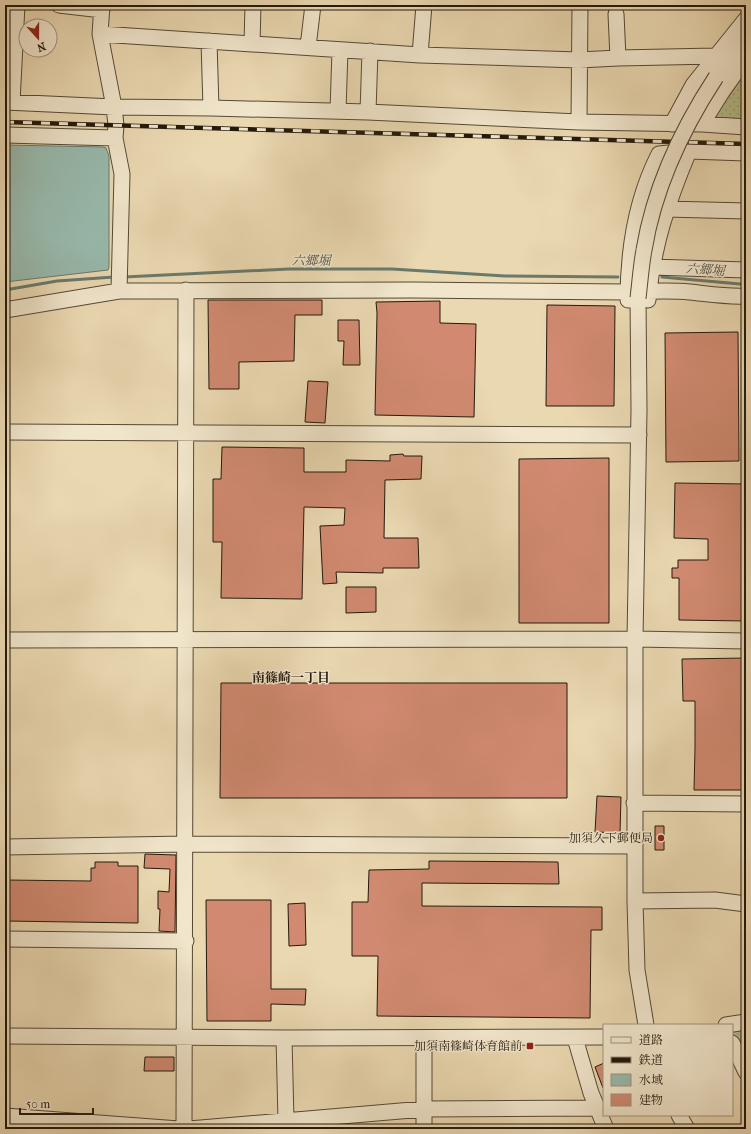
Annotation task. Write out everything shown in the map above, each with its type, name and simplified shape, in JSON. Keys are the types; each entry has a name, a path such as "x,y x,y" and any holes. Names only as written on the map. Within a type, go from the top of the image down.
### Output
{"street":[{"path":"17,5 10,48 8,102 114,107 368,112 579,122 702,124 746,127"},
{"path":"59,5 102,7 100,34 114,107 116,125 115,138 122,174 119,291"},
{"path":"252,44 253,5"},
{"path":"308,48 313,5"},
{"path":"420,55 424,5"},
{"path":"579,122 580,5"},
{"path":"616,14 618,58"},
{"path":"672,124 693,85 746,19"},
{"path":"100,34 420,55 579,60 716,56"},
{"path":"638,294 648,226 661,185 686,127 705,93 746,38"},
{"path":"209,41 211,108"},
{"path":"338,111 340,50"},
{"path":"368,112 370,52"},
{"path":"702,124 746,58"},
{"path":"5,135 115,138"},
{"path":"638,294 652,267 658,237 666,209 689,152"},
{"path":"646,1024 637,970 635,901 635,640 639,410 638,294 632,244 636,216 650,172 659,154 689,152 746,153"},
{"path":"666,209 746,211"},
{"path":"652,267 746,270"},
{"path":"184,1129 186,941 186,290"},
{"path":"5,310 119,291 413,290 638,294 688,292 731,297 746,296"},
{"path":"5,432 639,435"},
{"path":"5,640 746,641"},
{"path":"634,803 746,804"},
{"path":"5,847 186,844 635,846"},
{"path":"635,901 715,900 746,904"},
{"path":"5,939 186,941"},
{"path":"733,1024 746,1022"},
{"path":"5,1036 284,1038 603,1037"},
{"path":"284,1038 286,1121"},
{"path":"424,1038 424,1129"},
{"path":"575,1038 597,1108 606,1129"},
{"path":"733,1045 746,1072"},
{"path":"189,1129 424,1109 597,1108"},
{"path":"5,1116 77,1125 179,1129"},
{"path":"680,1116 687,1129"}],"green space":[{"path":"746,65 746,123 714,123 710,116"},
{"path":"746,1027 746,1063 733,1035 735,1029"}],"water":[{"path":"5,145 106,148 109,156 108,270 5,282"}],"building":[{"path":"208,300 322,300 322,315 295,315 294,361 239,362 239,389 209,389"},
{"path":"440,301 440,323 476,324 474,417 375,415 376,302"},
{"path":"547,305 615,306 614,406 546,406"},
{"path":"338,320 359,320 360,365 343,365 344,341 338,341"},
{"path":"738,332 739,461 666,462 665,333"},
{"path":"308,381 328,382 325,423 305,422"},
{"path":"222,447 304,448 304,472 346,472 346,460 390,461 390,455 403,454 404,456 422,456 421,479 385,480 384,538 418,538 419,568 383,568 383,573 336,572 337,583 323,584 320,526 344,525 345,508 304,507 302,599 221,598 222,542 213,542 213,479 221,479"},
{"path":"609,458 609,623 519,623 519,459"},
{"path":"675,483 746,484 746,621 679,620 679,578 672,578 672,568 678,568 678,560 708,560 708,539 674,538"},
{"path":"346,587 376,587 376,612 346,613"},
{"path":"746,658 746,790 694,790 695,701 683,701 682,659"},
{"path":"221,683 567,683 567,798 220,798"},
{"path":"597,796 621,797 620,833 595,832"},
{"path":"655,826 664,826 664,850 655,850"},
{"path":"145,854 176,855 175,932 159,931 160,909 158,909 158,891 169,892 170,869 144,868"},
{"path":"429,861 558,862 559,884 422,883 422,906 602,907 602,930 591,930 590,1018 377,1016 378,956 352,956 352,902 368,902 369,870 429,869"},
{"path":"95,862 118,862 118,866 138,866 138,923 5,921 5,880 91,881 91,868 95,868"},
{"path":"206,900 271,900 271,989 306,989 305,1005 271,1004 271,1021 207,1021"},
{"path":"305,903 306,945 289,946 288,904"},
{"path":"145,1057 174,1057 174,1071 144,1071"},
{"path":"603,1063 603,1088 595,1067"}],"waterway":[{"name":"六郷堀","path":"124,277 289,269 392,269 505,276 618,277"},
{"name":"六郷堀","path":"5,290 57,281 114,277"},
{"name":"六郷堀","path":"662,277 740,284 746,282"}],"railway":[{"path":"5,122 746,144"}],"place":[{"name":"加須久下郵便局","path":"661,838"},
{"name":"加須南篠崎体育館前","path":"530,1046"}],"district":[{"name":"南篠崎一丁目","path":"291,677"}]}
